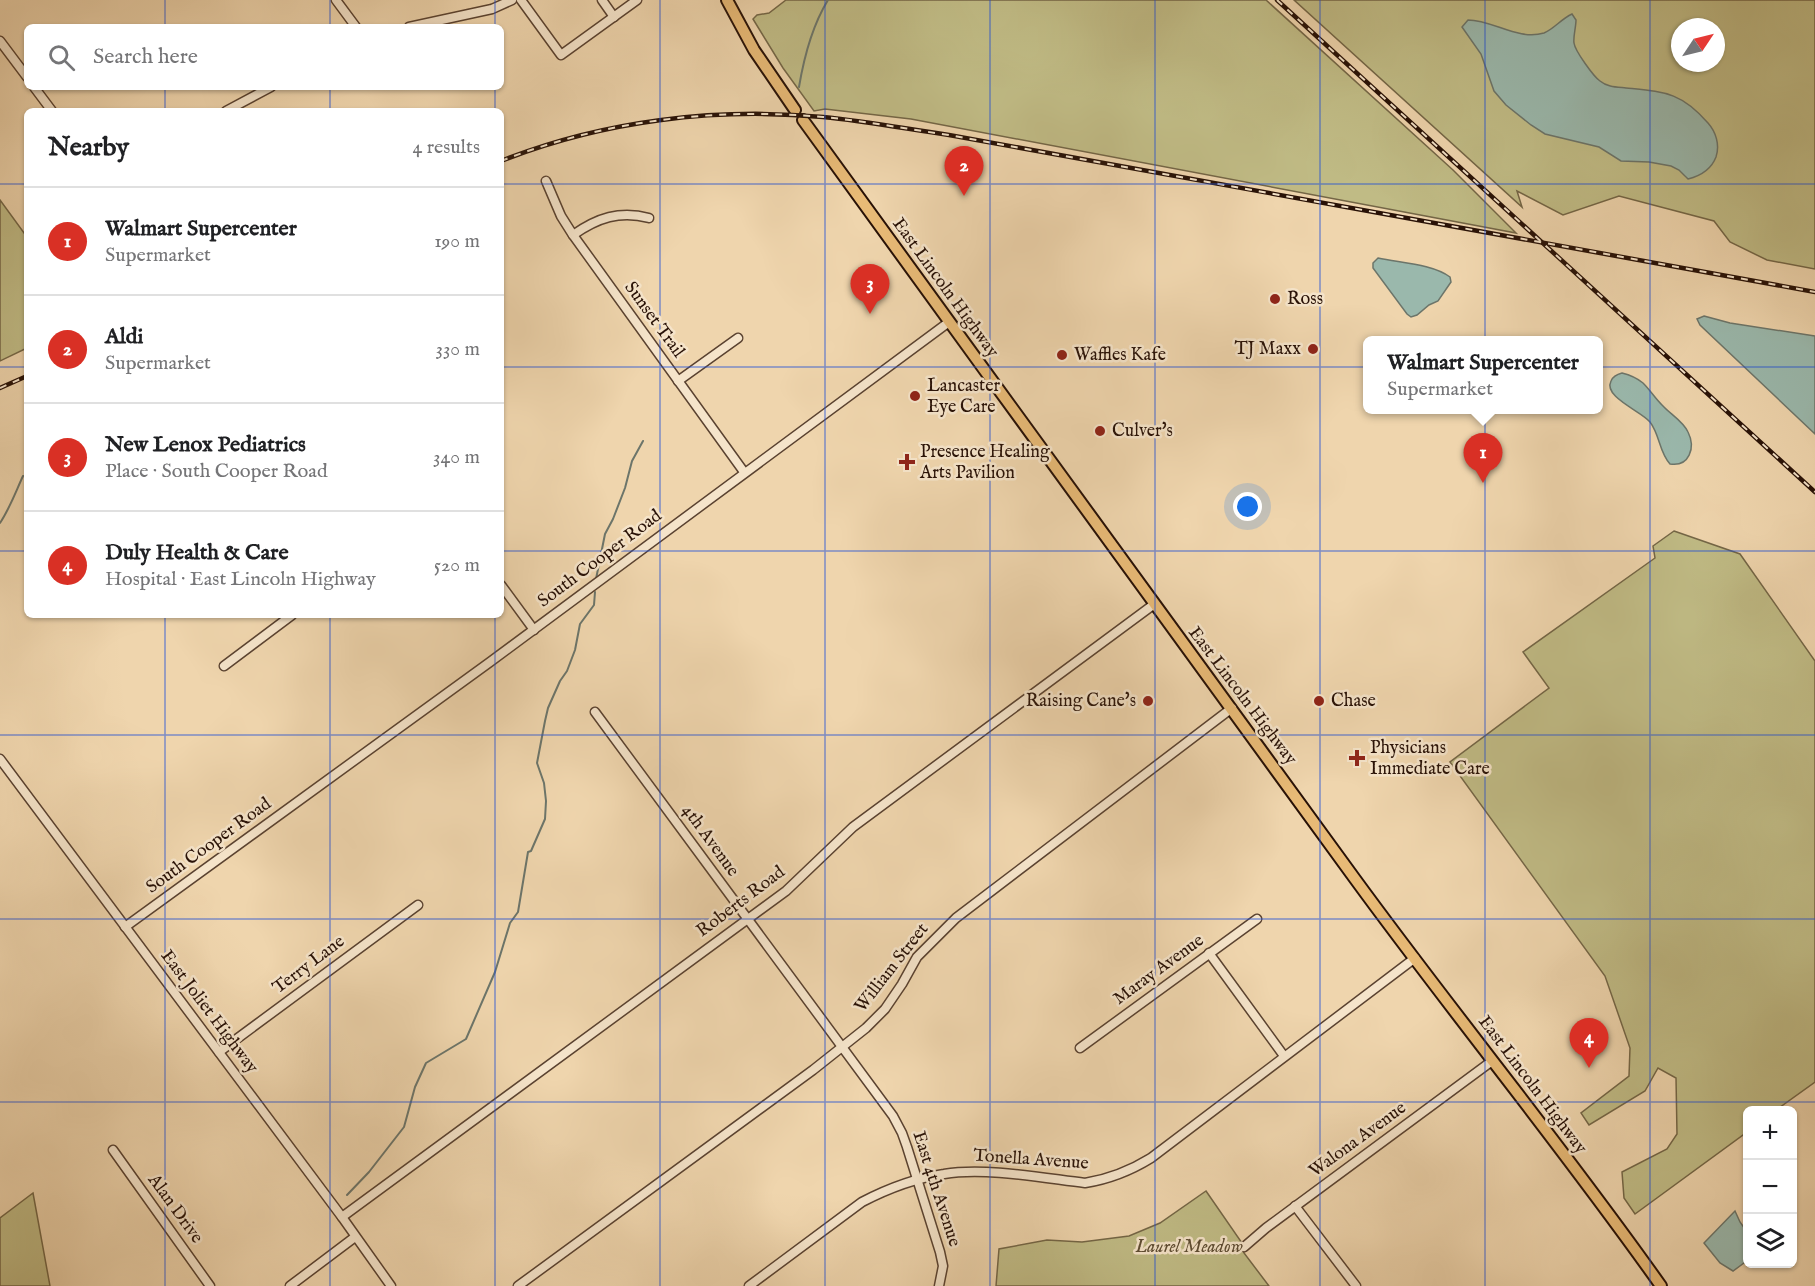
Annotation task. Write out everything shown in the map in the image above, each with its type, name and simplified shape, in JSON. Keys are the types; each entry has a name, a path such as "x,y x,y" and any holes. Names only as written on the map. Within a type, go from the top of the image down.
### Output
{"main road":[{"path":"727,0 754,50 795,110"},
{"name":"East Lincoln Highway","path":"802,120 1354,878 1661,1286"}],"street":[{"path":"336,0 354,24"},
{"path":"423,24 492,9 512,0"},
{"path":"521,0 561,55 637,0"},
{"path":"602,0 614,17"},
{"path":"0,41 24,73"},
{"path":"36,90 50,108"},
{"path":"232,108 264,90"},
{"name":"Sunset Trail","path":"546,181 561,216 573,235 744,472"},
{"path":"573,235 587,224 606,217 635,214 649,218"},
{"name":"South Cooper Road","path":"125,927 534,630 949,322"},
{"path":"678,381 738,338"},
{"path":"504,589 534,630"},
{"name":"Roberts Road","path":"342,1217 786,891 853,827 1153,604"},
{"path":"224,666 288,618"},
{"name":"William Street","path":"518,1286 813,1071 885,1009 918,957 956,918 1232,708"},
{"name":"4th Avenue","path":"595,712 842,1047"},
{"name":"East Joliet Highway","path":"0,759 391,1286"},
{"name":"Terry Lane","path":"219,1052 418,905"},
{"name":"Maray Avenue","path":"1080,1048 1257,919"},
{"path":"1209,953 1284,1056"},
{"name":"Tonella Avenue","path":"749,1286 861,1202 918,1180 943,1174 986,1172 1085,1183 1120,1175 1151,1158 1414,958"},
{"name":"East 4th Avenue","path":"842,1047 893,1116 902,1133 940,1252 943,1266 939,1286"},
{"name":"Walona Avenue","path":"1244,1247 1266,1227 1492,1061"},
{"name":"Alan Drive","path":"113,1150 210,1286"},
{"path":"1296,1206 1356,1286"},
{"path":"290,1286 355,1237"}],"green space":[{"path":"786,0 1266,0 1453,170 1516,233 911,119 825,109 814,111 783,68 753,19 757,15 769,13"},
{"path":"1294,0 1815,0 1815,269 1767,260 1730,242 1714,221 1619,196 1563,215 1517,191 1522,207"},
{"path":"0,200 24,233 24,349 0,361"},
{"path":"1674,531 1740,554 1815,661 1815,1082 1782,1106 1743,1106 1743,1135 1635,1214 1624,1198 1622,1172 1667,1149 1677,1134 1676,1078 1658,1068 1645,1091 1589,1125 1581,1113 1629,1076 1630,1048 1605,976 1450,762 1549,688 1523,652 1655,558 1653,546"},
{"name":"Laurel Meadow","path":"1206,1191 1242,1243 1244,1253 1269,1286 996,1286 999,1249 1047,1240 1082,1242 1129,1236 1160,1223"},
{"path":"33,1193 50,1286 0,1286 0,1218"}],"shaded area":[{"path":"1572,14 1576,20 1575,47 1600,81 1612,86 1672,95 1689,105 1708,123 1715,135 1718,148 1714,162 1708,169 1688,179 1671,166 1621,161 1599,147 1545,134 1506,105 1494,91 1481,54 1462,27 1468,20 1477,21 1534,35 1548,31"},
{"path":"1378,258 1434,269 1450,277 1451,282 1438,301 1411,317 1373,268 1373,263"},
{"path":"1704,316 1730,323 1815,336 1815,434 1700,325 1697,319"},
{"path":"1622,373 1643,383 1686,428 1691,450 1682,463 1670,464 1650,422 1612,393 1611,381"},
{"path":"1735,1211 1743,1226 1743,1264 1733,1271 1720,1263 1704,1243"}],"waterway":[{"path":"799,87 809,42 828,0"},
{"path":"596,579 605,534 625,488 632,461 643,441"},
{"path":"0,523 23,476"},
{"path":"347,1195 369,1172 404,1127 415,1087 426,1063 466,1039 495,972 510,923 518,912 528,852 531,851 545,819 544,783 537,763 548,708 567,671 575,650 580,624 594,605 595,592"}],"railway":[{"path":"1277,0 1815,492"},
{"path":"504,160 579,136 659,120 741,114 823,117 949,135 1815,292"},
{"path":"0,388 24,377"}],"place":[{"name":"Aldi","path":"964,196"},
{"name":"Ross","path":"1275,299"},
{"name":"New Lenox Pediatrics","path":"870,314"},
{"name":"TJ Maxx","path":"1313,349"},
{"name":"Waffles Kafe","path":"1062,355"},
{"name":"Lancaster Eye Care","path":"915,396"},
{"name":"Culver's","path":"1100,431"},
{"name":"Presence Healing Arts Pavilion","path":"907,462"},
{"name":"Walmart Supercenter","path":"1483,483"},
{"name":"Raising Cane's","path":"1148,701"},
{"name":"Chase","path":"1319,701"},
{"name":"Physicians Immediate Care","path":"1357,758"},
{"name":"Duly Health & Care","path":"1589,1068"}]}
